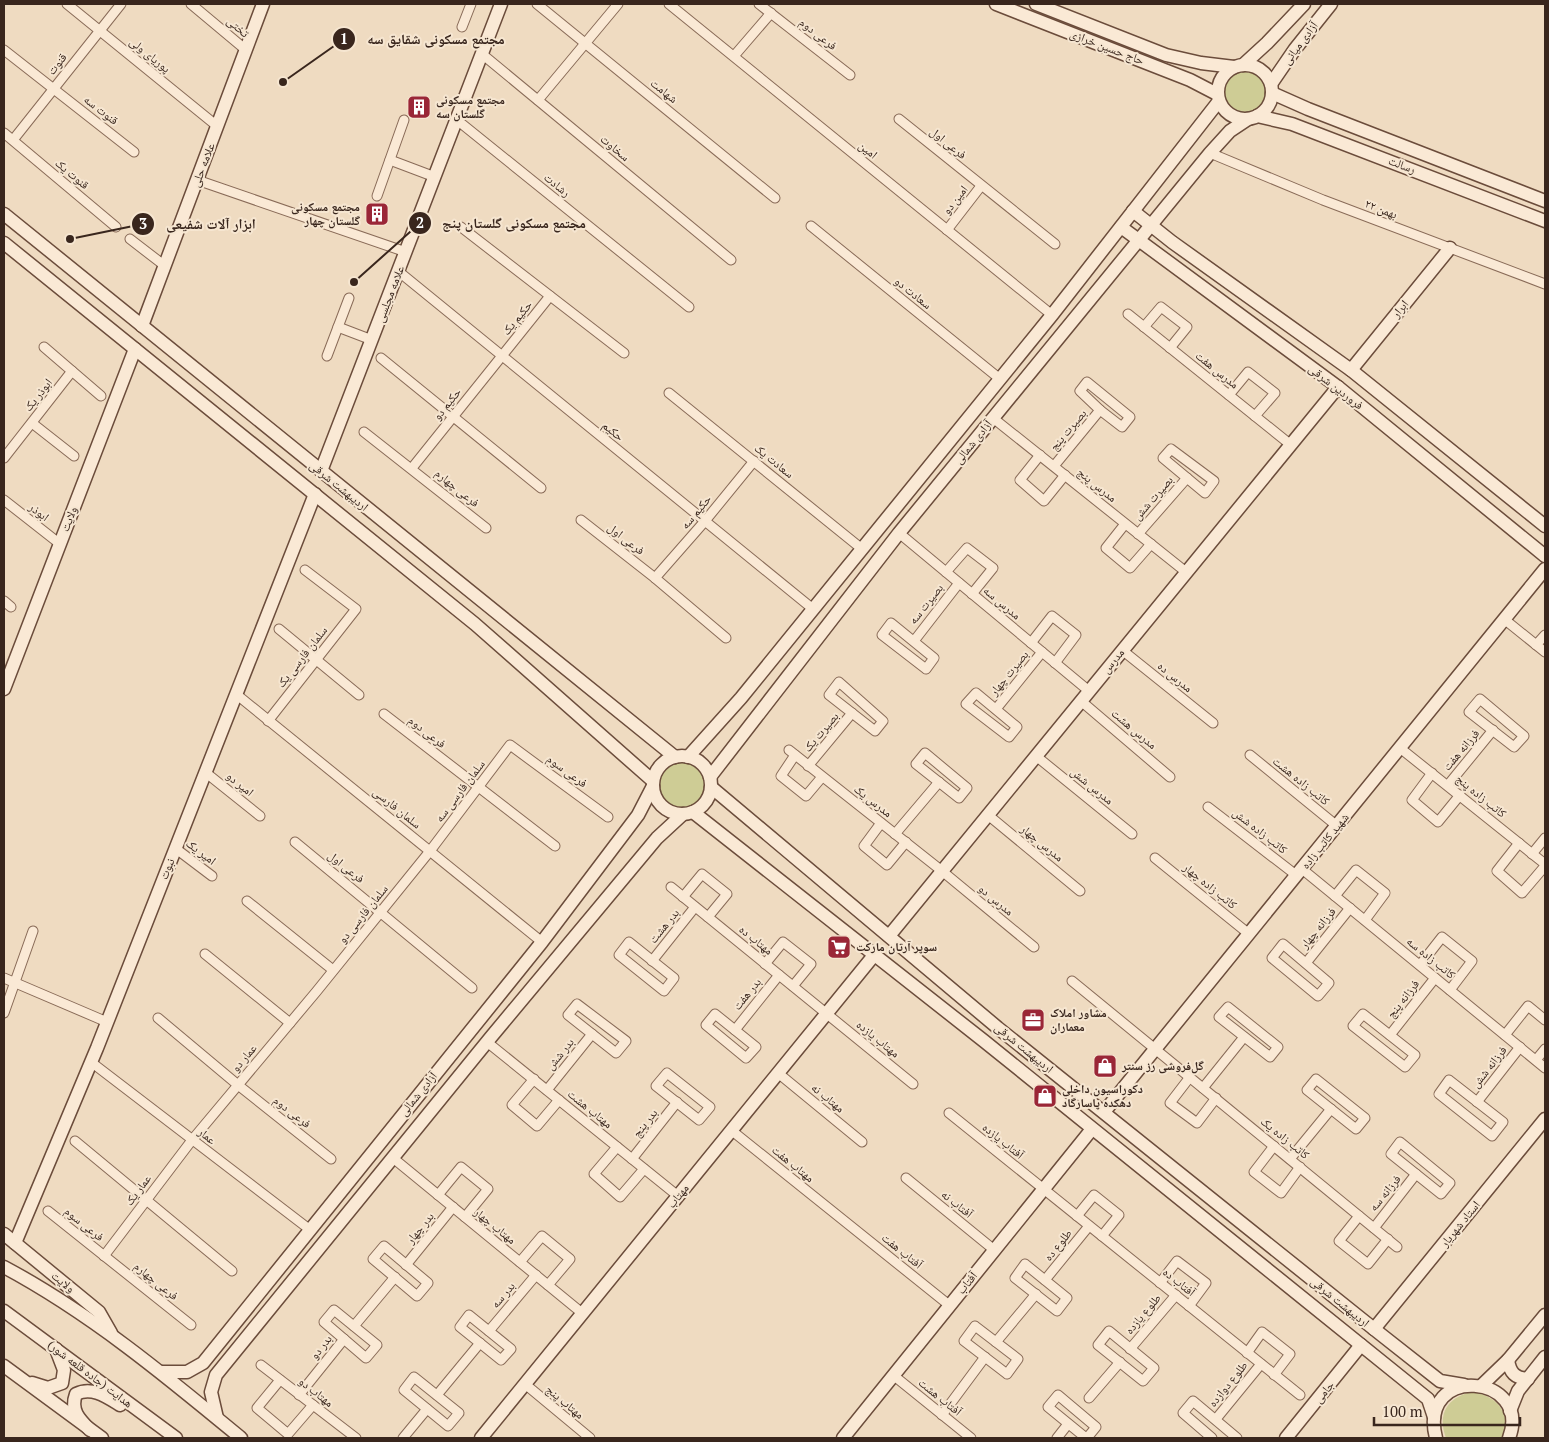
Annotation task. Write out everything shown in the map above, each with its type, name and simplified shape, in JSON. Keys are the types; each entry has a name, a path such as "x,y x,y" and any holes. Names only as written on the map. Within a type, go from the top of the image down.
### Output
{"main road":[{"name":"علامه حلی","path":"142,326 263,4"},
{"name":"علامه مجلسی","path":"321,472 502,4"},
{"name":"حاج حسین خرازی","path":"996,4 1190,80 1218,97"},
{"name":"حاج حسین خرازی","path":"1036,4 1166,55 1201,63 1239,66"},
{"name":"آزادی میانی","path":"1239,66 1267,44 1304,4"},
{"name":"آزادی میانی","path":"1271,88 1295,49 1331,4"},
{"path":"1239,66 1259,70 1271,88 1269,102 1264,110 1252,117 1240,119 1230,115 1224,109 1218,97 1222,78 1227,71 1239,66"},
{"name":"رسالت","path":"1271,88 1308,109 1545,201"},
{"name":"آزادی شمالی","path":"688,757 741,698 1052,315 1121,227 1218,97"},
{"name":"آزادی شمالی","path":"710,782 899,533 1210,153 1230,132 1252,117"},
{"name":"رسالت","path":"1252,117 1292,124 1545,221"},
{"name":"فروردین شرقی","path":"1133,211 1151,226 1351,370 1545,526"},
{"name":"اردیبهشت شرقی","path":"4,214 675,757"},
{"name":"فروردین شرقی","path":"1121,227 1338,387 1545,556"},
{"name":"اردیبهشت شرقی","path":"4,243 476,624 653,784"},
{"name":"ابرار","path":"1351,370 1450,248"},
{"name":"ولایت","path":"4,689 135,349"},
{"name":"مدرس","path":"889,936 1338,387"},
{"name":"نبوت","path":"15,1243 107,1022 314,494"},
{"path":"372,540 385,524"},
{"name":"شهید کاتب زاده","path":"1104,1112 1545,569"},
{"path":"675,757 688,757 702,764 710,782 708,797 702,806 688,813 669,811 654,794 653,784 661,766 675,757"},
{"name":"اردیبهشت شرقی","path":"710,782 1010,1038 1440,1381 1464,1386 1481,1386"},
{"name":"آزادی شمالی","path":"161,1372 188,1372 202,1363 542,942 638,816 653,784"},
{"name":"آزادی شمالی","path":"216,1375 487,1042 657,838 688,813"},
{"name":"اردیبهشت شرقی","path":"688,813 874,954 1428,1399 1434,1417"},
{"name":"مهتاب","path":"480,1438 874,954"},
{"path":"966,1027 977,1030 982,1029 985,1022 982,1015"},
{"path":"999,1054 998,1041 1002,1038 1010,1038"},
{"path":"417,1096 433,1109"},
{"name":"استاد شهریار","path":"1374,1329 1545,1119"},
{"name":"آفتاب","path":"843,1438 1092,1128"},
{"name":"ولایت","path":"4,1234 99,1312 114,1338"},
{"path":"4,1266 42,1287 161,1372 241,1438"},
{"name":"هدایت (جاده قلعه شور)","path":"4,1310 175,1438"},
{"path":"1512,1436 1510,1411 1505,1401 1497,1392 1481,1386 1508,1360 1545,1315"},
{"name":"جامی","path":"1286,1438 1361,1345"},
{"path":"23,1380 48,1388 62,1383 64,1370 55,1348"},
{"path":"1510,1411 1518,1391 1545,1357"},
{"path":"1508,1360 1509,1368 1513,1374 1520,1378 1528,1379"},
{"path":"202,1363 204,1370 208,1374 216,1375 211,1392 217,1418"},
{"path":"4,1366 102,1438"},
{"path":"1415,1389 1427,1386 1430,1380 1430,1373"},
{"path":"1435,1436 1434,1417 1438,1406 1444,1397 1453,1390 1464,1386"},
{"path":"90,1430 75,1410 73,1403 76,1394 82,1391 100,1394 175,1438"}],"street":[{"name":"پوریای ولی","path":"67,4 217,126"},
{"name":"قنوت","path":"13,140 120,4"},
{"name":"تختی","path":"192,4 246,50"},
{"path":"462,27 471,4"},
{"name":"شهامت","path":"538,4 775,198"},
{"path":"538,100 618,4"},
{"name":"امین","path":"669,4 1052,315"},
{"path":"734,56 771,13 760,4"},
{"name":"فرعی دوم","path":"771,13 850,75"},
{"name":"قنوت سه","path":"4,50 134,152"},
{"name":"سخاوت","path":"482,54 731,260"},
{"name":"فرعی اول","path":"899,119 982,186"},
{"path":"377,196 404,120"},
{"name":"رشادت","path":"457,120 688,307"},
{"name":"قنوت یک","path":"4,133 116,227"},
{"name":"۲۲ بهمن","path":"1210,153 1323,200 1545,284"},
{"path":"390,160 435,177"},
{"path":"197,180 406,252"},
{"path":"982,186 1055,244"},
{"name":"امین دو","path":"948,230 982,186"},
{"name":"سعادت دو","path":"811,226 1000,379"},
{"path":"461,227 624,353"},
{"path":"130,239 165,266"},
{"name":"حکیم","path":"398,271 813,609"},
{"name":"حکیم یک","path":"502,356 550,296"},
{"path":"327,356 349,298"},
{"path":"1144,327 1161,307 1187,327 1170,348"},
{"name":"مدرس هفت","path":"1128,314 1291,445"},
{"path":"338,327 372,340"},
{"path":"44,347 101,396"},
{"name":"حکیم دو","path":"412,468 502,356"},
{"path":"381,358 541,488"},
{"name":"ابوذر یک","path":"4,458 72,371"},
{"path":"1228,395 1248,372 1275,393 1255,416"},
{"path":"1087,382 1130,417 1122,426 1100,410 1080,391 1087,382"},
{"name":"سعادت یک","path":"669,393 862,548"},
{"name":"بصیرت پنج","path":"1054,466 1100,410"},
{"name":"مدرس پنج","path":"993,418 1186,572"},
{"path":"32,423 74,456"},
{"path":"364,432 412,468"},
{"path":"1171,449 1214,481 1205,493 1187,478 1163,458 1171,449"},
{"path":"1040,455 1020,480 1044,501 1065,475"},
{"name":"حکیم سه","path":"655,578 754,461"},
{"name":"فرعی چهارم","path":"412,468 486,528"},
{"name":"بصیرت شش","path":"1138,534 1187,478"},
{"name":"ابوذر","path":"4,500 60,544"},
{"name":"فرعی اول","path":"582,520 655,578"},
{"path":"1125,524 1106,548 1130,568 1151,544"},
{"name":"مدرس سه","path":"899,533 1054,662 1085,696"},
{"path":"946,572 967,548 993,568 972,594"},
{"name":"سلمان فارسی یک","path":"268,721 356,608 305,570"},
{"path":"655,578 726,638"},
{"name":"بصیرت سه","path":"914,641 959,583"},
{"path":"1031,643 1052,616 1076,635 1054,662"},
{"path":"1504,619 1545,652"},
{"path":"891,623 914,641 934,658 926,669 882,635 891,623"},
{"path":"279,629 359,694"},
{"path":"1536,645 1545,635"},
{"name":"مدرس ده","path":"1122,650 1212,723"},
{"name":"بصیرت چهار","path":"996,709 1042,652"},
{"path":"839,682 883,720 875,731 852,713 829,695 839,682"},
{"path":"976,693 996,709 1017,726 1009,737 966,704 976,693"},
{"name":"سلمان فارسی","path":"236,694 542,942"},
{"name":"مدرس هشت","path":"1085,696 1170,777"},
{"path":"1480,699 1524,736 1514,747 1493,730 1469,712 1480,699"},
{"name":"بصیرت یک","path":"808,766 852,713"},
{"name":"فرعی دوم","path":"384,714 478,788"},
{"name":"فرزانه هفت","path":"1448,785 1493,730"},
{"name":"سلمان فارسی سه","path":"430,852 510,745"},
{"name":"فرعی سوم","path":"510,745 608,817"},
{"name":"کاتب زاده پنج","path":"1400,748 1545,865"},
{"name":"مدرس یک","path":"822,777 806,796 780,776 792,753 942,871"},
{"path":"925,753 967,788 959,798 939,782 916,764 925,753"},
{"name":"کاتب زاده هشت","path":"1250,755 1337,826"},
{"name":"مدرس شش","path":"1036,756 1132,834"},
{"name":"امیر دو","path":"205,772 260,816"},
{"path":"1432,773 1412,800 1438,822 1460,795"},
{"path":"894,834 939,782"},
{"path":"478,788 555,846"},
{"name":"کاتب زاده شش","path":"1208,807 1299,872"},
{"name":"مدرس چهار","path":"988,815 1080,891"},
{"path":"880,823 864,846 887,865 906,842"},
{"path":"1532,854 1545,838"},
{"name":"فرعی اول","path":"295,842 380,912"},
{"path":"1520,843 1497,871 1522,893 1545,865"},
{"name":"امیر یک","path":"175,848 212,876"},
{"name":"سلمان فارسی دو","path":"316,992 430,852"},
{"name":"کاتب زاده چهار","path":"1155,858 1249,934"},
{"path":"1336,896 1356,870 1385,893 1365,920"},
{"name":"مدرس دو","path":"942,871 1034,947"},
{"name":"کاتب زاده سه","path":"1299,872 1336,896 1545,1068"},
{"path":"683,897 702,874 727,894 708,917"},
{"name":"مهتاب ده","path":"671,887 826,1013"},
{"path":"247,901 333,970"},
{"name":"بدر هشت","path":"652,961 695,907"},
{"name":"فرزانه چهار","path":"1306,963 1350,908"},
{"path":"380,912 472,988"},
{"path":"4,1013 34,931"},
{"path":"1420,965 1442,938 1472,961 1450,990"},
{"path":"629,942 652,961 674,978 664,991 619,955 629,942"},
{"path":"765,964 783,942 811,964 793,986"},
{"path":"1283,944 1306,963 1329,983 1318,996 1272,958 1283,944"},
{"path":"205,954 290,1023"},
{"name":"بدر هفت","path":"735,1030 779,975"},
{"path":"4,978 107,1022"},
{"name":"فرزانه پنج","path":"1390,1035 1435,978"},
{"name":"کاتب زاده یک","path":"1072,981 1398,1247"},
{"name":"عمار دو","path":"192,1140 316,992"},
{"path":"577,1004 626,1041 616,1053 592,1034 568,1015 577,1004"},
{"path":"1505,1035 1528,1006 1545,1020"},
{"path":"1228,1007 1278,1047 1270,1058 1244,1037 1219,1018 1228,1007"},
{"name":"مهتاب یازده","path":"826,1013 913,1084"},
{"path":"715,1014 735,1030 756,1047 746,1058 706,1025 715,1014"},
{"path":"1363,1014 1390,1035 1415,1055 1405,1067 1354,1026 1363,1014"},
{"path":"158,1018 238,1085"},
{"name":"بدر شش","path":"547,1090 592,1034"},
{"path":"1204,1088 1244,1037"},
{"name":"مهتاب هشت","path":"487,1042 678,1196"},
{"name":"فرزانه شش","path":"1478,1102 1520,1047"},
{"path":"1536,1060 1545,1049"},
{"name":"عمار","path":"91,1062 308,1230"},
{"path":"667,1073 710,1107 700,1120 677,1102 656,1086 667,1073"},
{"name":"مهتاب نه","path":"778,1073 862,1142"},
{"path":"1190,1077 1170,1103 1197,1123 1216,1098"},
{"path":"534,1079 512,1105 538,1126 559,1100"},
{"path":"1316,1079 1365,1118 1356,1129 1331,1109 1307,1090 1316,1079"},
{"path":"1449,1080 1478,1102 1503,1122 1492,1136 1439,1094 1449,1080"},
{"name":"فرعی دوم","path":"238,1085 332,1159"},
{"name":"بدر پنج","path":"632,1159 677,1102"},
{"path":"1290,1159 1331,1109"},
{"name":"آفتاب یازده","path":"949,1113 1042,1188"},
{"name":"مهتاب هفت","path":"731,1130 838,1217"},
{"name":"عمار یک","path":"104,1256 192,1140"},
{"path":"75,1141 232,1271"},
{"path":"1400,1142 1450,1183 1441,1194 1416,1174 1391,1154 1400,1142"},
{"path":"1274,1146 1254,1172 1280,1192 1300,1167"},
{"path":"617,1147 594,1174 620,1197 644,1169"},
{"name":"مهتاب چهار","path":"393,1158 582,1313"},
{"path":"438,1194 461,1167 488,1189 465,1217"},
{"name":"فرزانه سه","path":"1374,1228 1416,1174"},
{"name":"آفتاب نه","path":"906,1178 994,1250"},
{"name":"آفتاب ده","path":"1042,1188 1300,1395"},
{"path":"1077,1216 1094,1195 1119,1215 1102,1236"},
{"name":"بدر چهار","path":"406,1265 453,1207"},
{"name":"فرعی سوم","path":"48,1211 104,1256"},
{"path":"1359,1216 1339,1241 1368,1264 1388,1238"},
{"name":"آفتاب هفت","path":"838,1217 949,1305"},
{"name":"طلوع ده","path":"1045,1280 1089,1226"},
{"path":"520,1262 542,1236 570,1259 548,1285"},
{"path":"384,1246 406,1265 428,1284 417,1296 373,1259 384,1246"},
{"name":"فرعی چهارم","path":"104,1256 191,1325"},
{"path":"1160,1283 1178,1261 1206,1283 1188,1306"},
{"path":"1025,1264 1067,1298 1057,1311 1036,1294 1014,1278 1025,1264"},
{"name":"بدر سه","path":"489,1331 536,1275"},
{"path":"354,1326 395,1278"},
{"path":"996,1342 1036,1294"},
{"name":"طلوع یازده","path":"1130,1349 1176,1295"},
{"path":"334,1310 376,1345 366,1358 344,1339 324,1322 334,1310"},
{"path":"469,1315 511,1349 501,1360 480,1343 460,1327 469,1315"},
{"path":"975,1326 1018,1359 1007,1374 985,1357 964,1341 975,1326"},
{"path":"1109,1331 1154,1368 1143,1381 1120,1362 1098,1345 1109,1331"},
{"path":"1247,1352 1262,1332 1290,1354 1274,1375"},
{"name":"بدر دو","path":"299,1395 344,1339"},
{"path":"437,1395 480,1343"},
{"path":"942,1415 985,1357"},
{"path":"1089,1398 1120,1362"},
{"name":"طلوع دوازده","path":"1216,1419 1261,1364"},
{"name":"مهتاب دو","path":"261,1365 356,1438"},
{"name":"آفتاب هشت","path":"893,1375 971,1438"},
{"path":"414,1377 459,1413 448,1426 427,1409 404,1390 414,1377"},
{"path":"280,1380 257,1408 288,1434 313,1405"},
{"name":"مهتاب پنج","path":"525,1384 590,1438"},
{"path":"1058,1395 1096,1427 1086,1438 1068,1424 1048,1407 1058,1395"},
{"path":"1206,1436 1182,1413 1193,1401 1237,1438"},
{"path":"404,1438 427,1409"},
{"path":"1057,1438 1068,1424"}],"shaded area":[{"path":"1245,72 1260,78 1266,93 1260,108 1245,114 1230,108 1224,93 1230,78"},
{"path":"687,762 699,768 704,776 704,794 699,802 691,807 677,808 665,802 660,794 659,780 665,768 673,763"},
{"path":"1471,1392 1488,1397 1500,1407 1506,1421 1502,1438 1446,1438 1443,1422 1446,1408 1456,1398"}],"place":[{"name":"مجتمع مسکونی شقایق سه","path":"283,82"},
{"name":"مجتمع مسکونی گلستان سه","path":"419,107"},
{"name":"مجتمع مسکونی گلستان چهار","path":"377,214"},
{"name":"ابزار آلات شفیعی","path":"70,239"},
{"name":"مجتمع مسکونی گلستان پنج","path":"354,282"},
{"name":"سوپر آرتان مارکت","path":"839,947"},
{"name":"مشاور املاک معماران","path":"1033,1020"},
{"name":"گل‌فروشی رز سنتر","path":"1105,1066"},
{"name":"دکوراسیون داخلی دهکده پاسارگاد","path":"1045,1096"}]}
